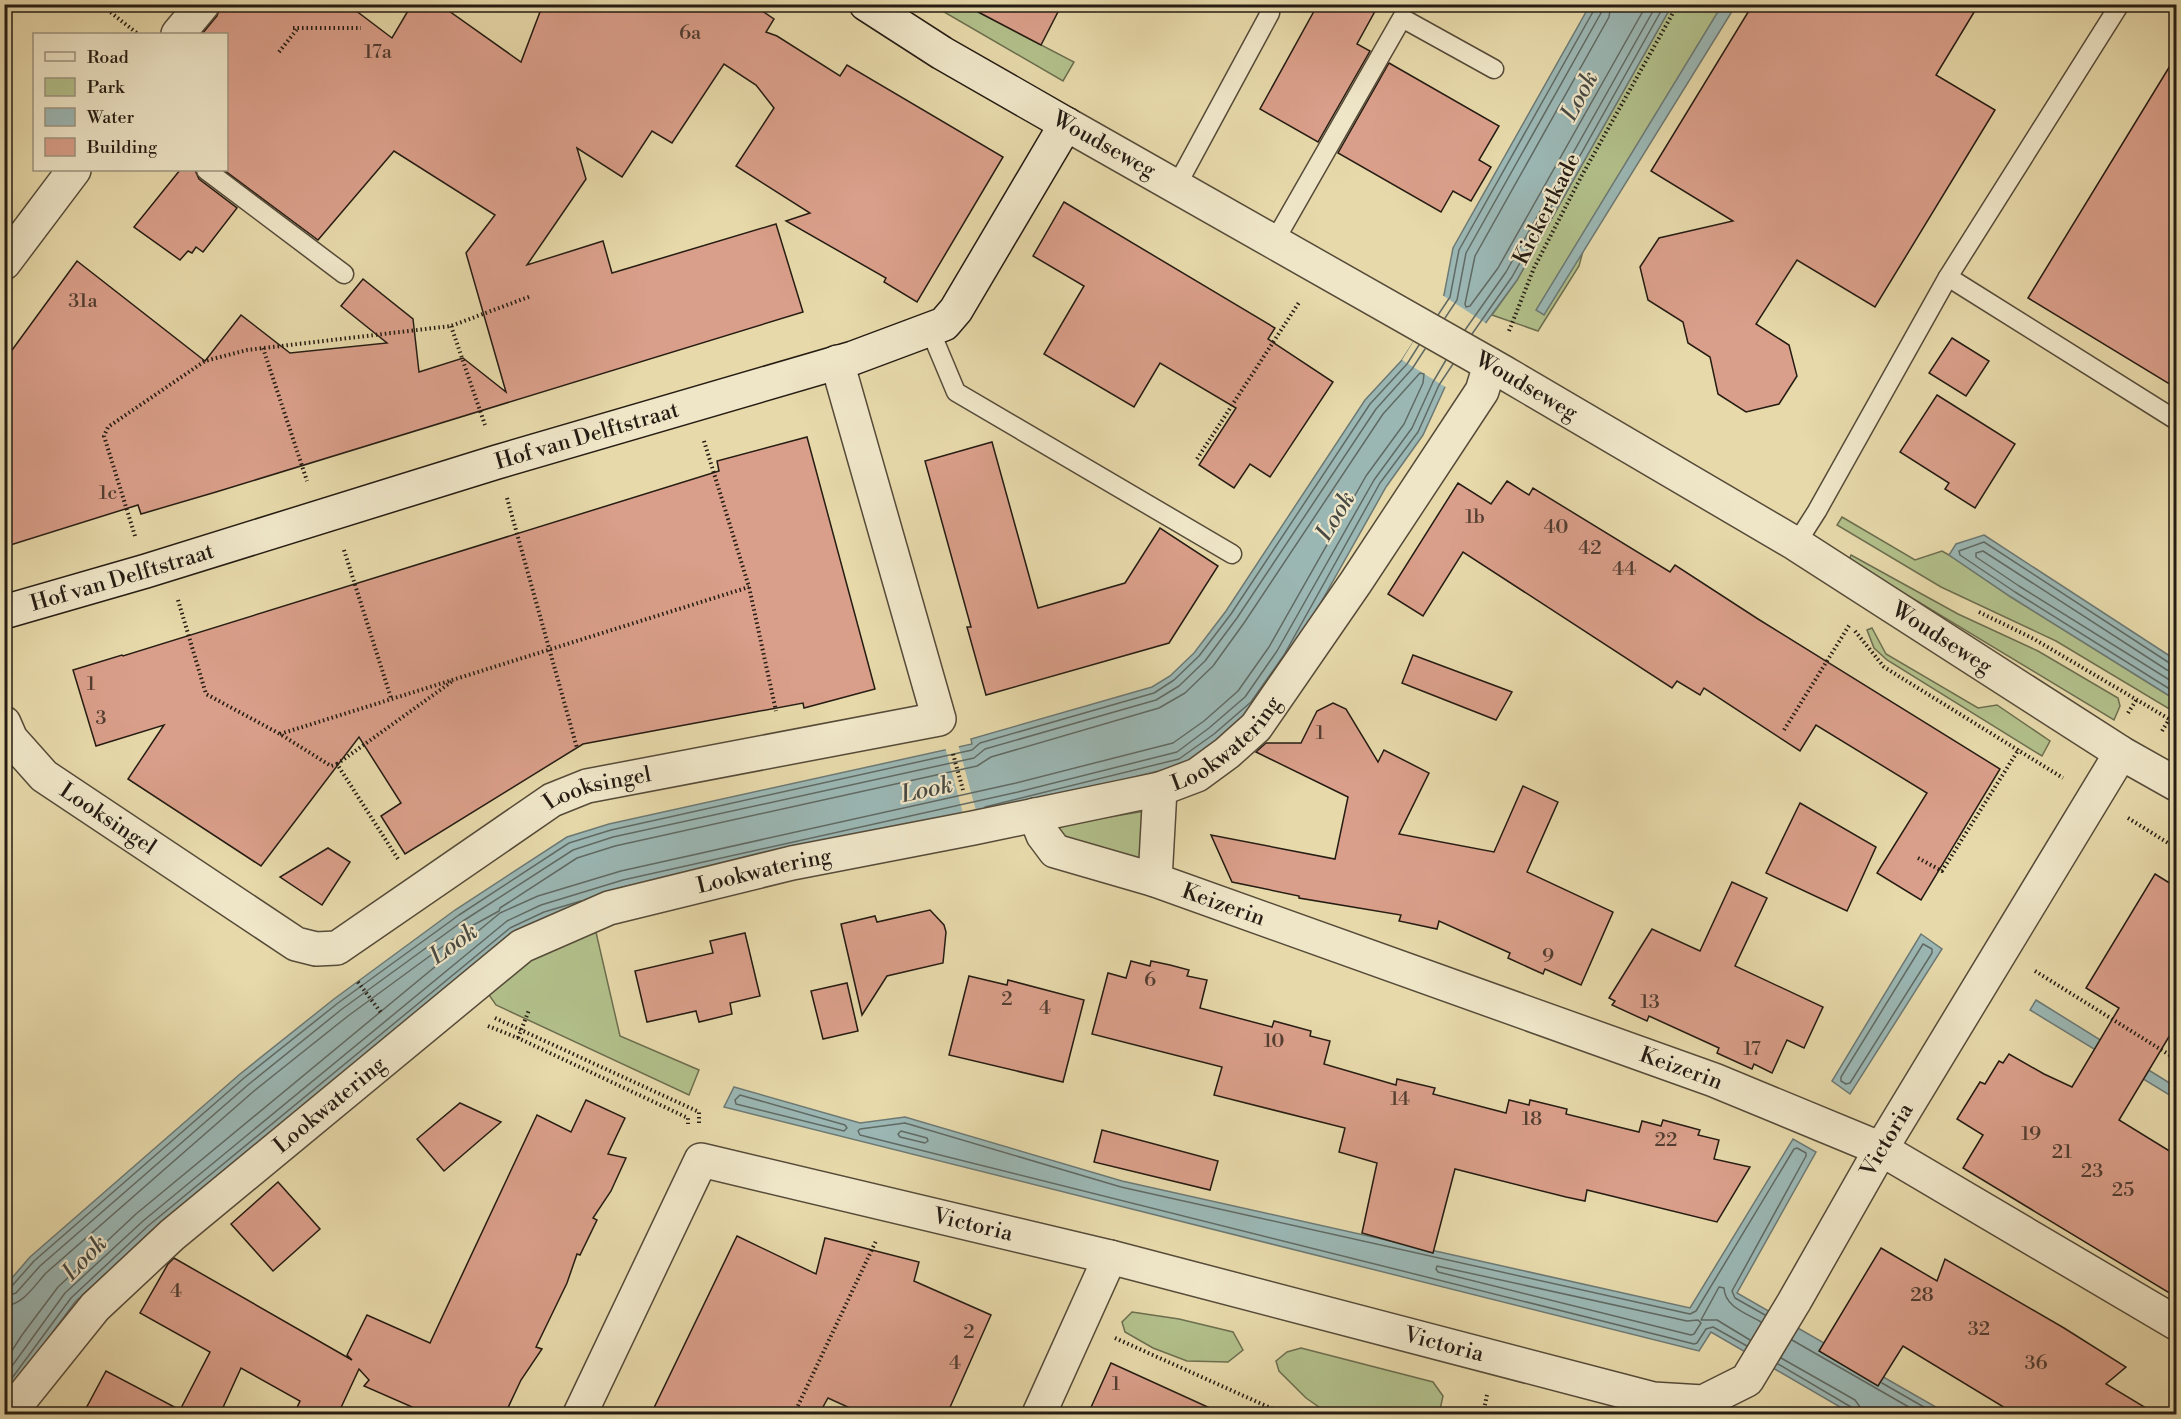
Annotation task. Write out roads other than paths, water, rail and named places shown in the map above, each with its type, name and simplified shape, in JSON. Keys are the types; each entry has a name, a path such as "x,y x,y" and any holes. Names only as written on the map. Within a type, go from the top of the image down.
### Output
{"street":[{"path":"179,33 203,4"},
{"name":"Woudseweg","path":"866,4 942,53 1177,185 1422,327 1488,352 1796,544 2121,753 2176,784"},
{"name":"Hof van Delftstraat","path":"4,612 146,571 497,462 837,362 944,324 956,310 1066,124"},
{"path":"4,263 74,171"},
{"name":"Lookwatering","path":"9,1414 95,1307 172,1235 522,946 609,908 792,863 1160,789 1197,775 1227,753 1256,727 1356,582 1482,391 1488,352"},
{"name":"Looksingel","path":"4,723 11,739 44,776 296,944 316,949 337,948 552,800 587,786 939,719 837,362"},
{"name":"Victoria","path":"580,1414 701,1160 1110,1257 1651,1407 1703,1402 1747,1380 1881,1149 2121,753"},
{"name":"Keizerin","path":"1155,880 1160,789"},
{"name":"Keizerin","path":"1035,815 1043,835 1055,851 1155,880 1714,1080 1881,1149 2176,1323"},
{"path":"1039,1414 1110,1257"}],"lane":[{"path":"1796,544 1817,511 1948,277 2120,4"},
{"path":"1177,185 1270,13"},
{"path":"1274,242 1402,18 1494,69"},
{"path":"207,171 344,274"},
{"path":"1948,277 2176,420"},
{"path":"930,330 956,392 1232,554"}],"water":[{"name":"Look","path":"1590,5 1672,5 1517,280 1487,321 1445,387 1423,435 1386,487 1289,659 1255,706 1218,739 1182,765 1022,805 626,893 546,918 513,933 152,1231 75,1302 5,1398 5,1286 30,1257 240,1074 334,999 455,910 567,837 609,824 972,744 971,739 1152,687 1170,676 1194,653 1226,611 1365,400 1402,360 1444,295 1453,248"},
{"path":"1722,5 1736,5 1544,315 1536,310"},
{"path":"1984,535 2176,660 2176,700 2011,597 1949,555 1956,544"},
{"path":"1921,934 1942,949 1850,1094 1832,1081"},
{"path":"2036,1000 2176,1087 2176,1099 2030,1010"},
{"path":"734,1087 860,1123 905,1117 1122,1181 1690,1308 1793,1139 1816,1152 1737,1293 1948,1414 1852,1414 1711,1332 1699,1351 724,1107"}]}
